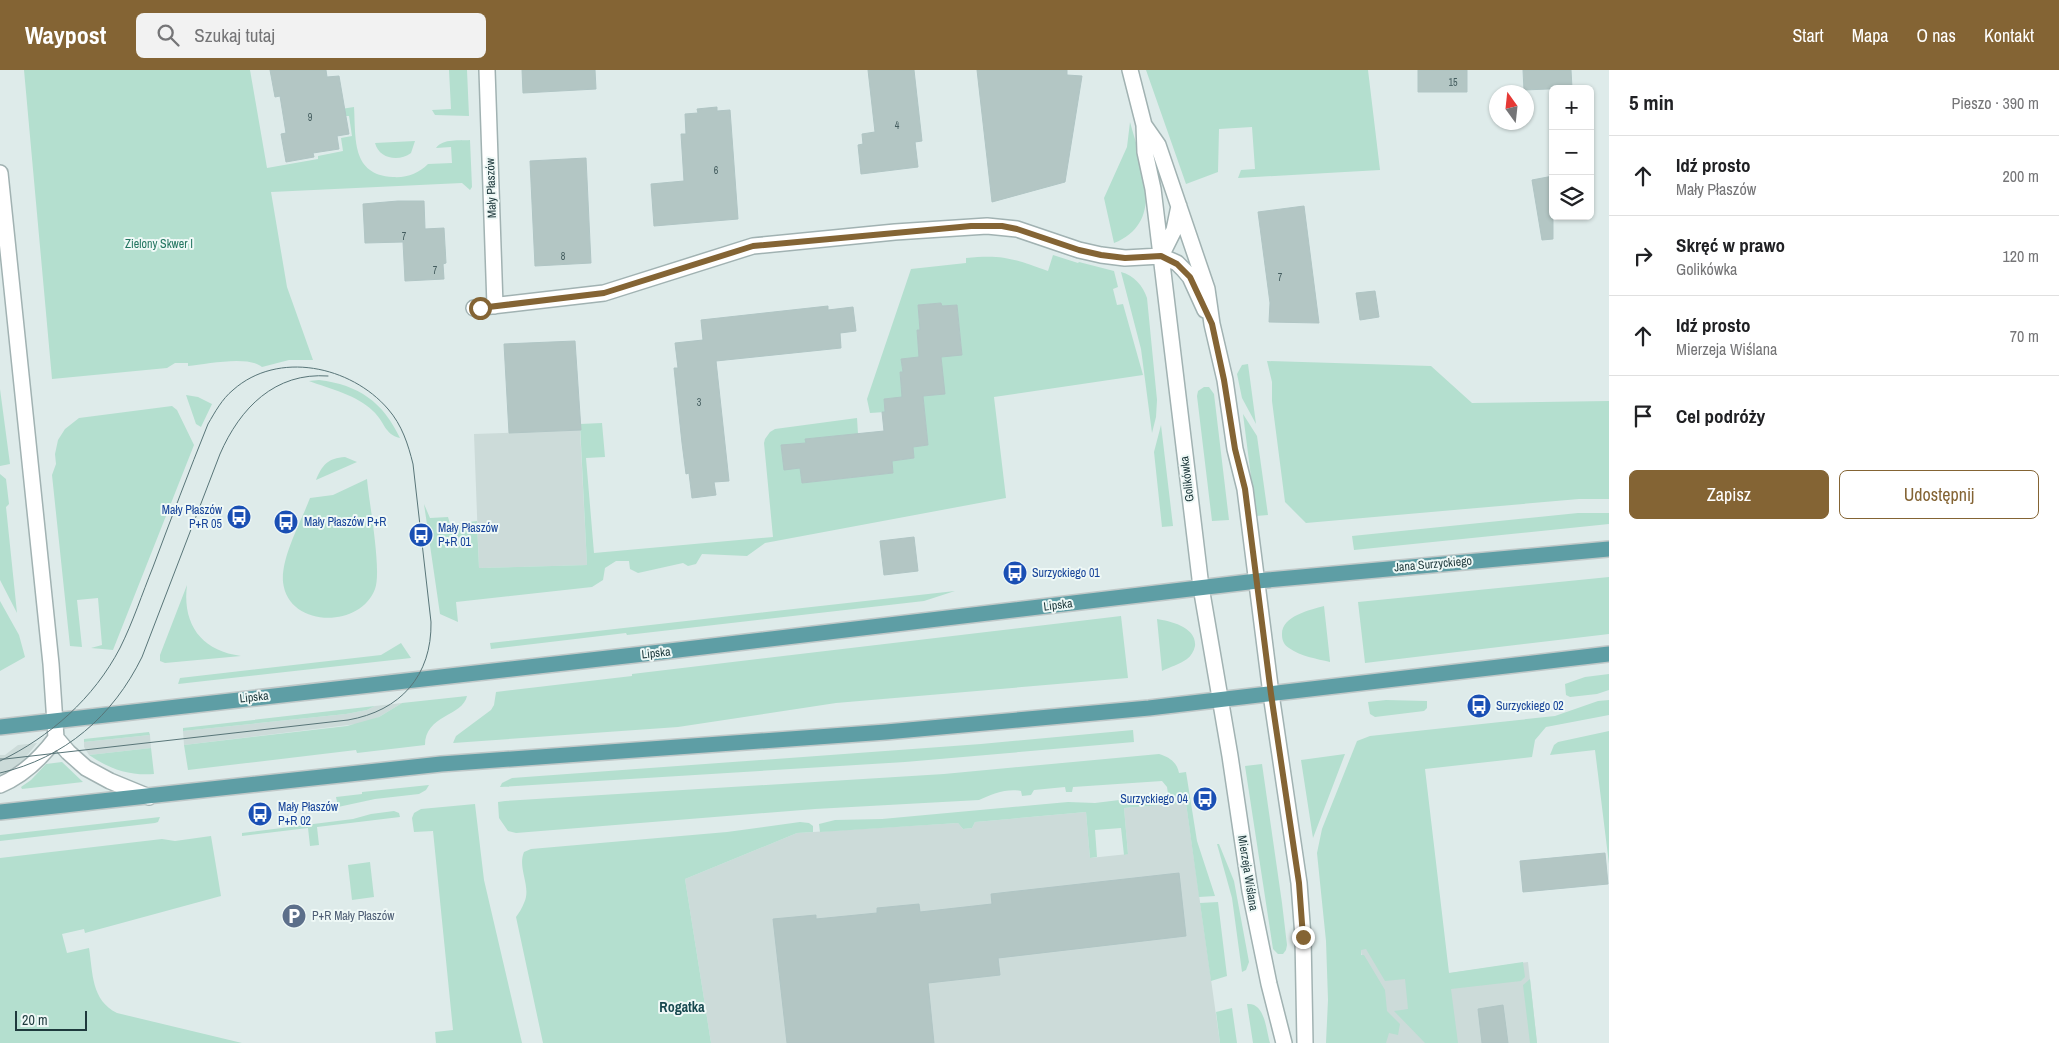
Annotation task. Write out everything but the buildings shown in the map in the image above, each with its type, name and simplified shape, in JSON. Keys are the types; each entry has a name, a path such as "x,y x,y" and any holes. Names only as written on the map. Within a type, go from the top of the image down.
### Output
{"main road":[{"name":"Jana Surzyckiego","path":"1258,581 1609,549"},
{"name":"Lipska","path":"0,727 661,652 1258,581"},
{"path":"0,812 441,764 926,729 1220,701 1609,654"}],"street":[{"name":"Mały Płaszów","path":"487,70 496,306"},
{"name":"Golikówka","path":"1130,70 1144,125 1145,152 1153,189 1201,587 1220,701"},
{"name":"Golikówka","path":"1144,125 1158,145 1207,289 1235,449 1245,489 1271,694"},
{"path":"0,174 2,213 50,664 56,738 86,768 110,781 149,796"},
{"path":"474,308 604,293 753,246 971,226 1002,226 1017,229 1079,250 1101,255 1125,258 1161,256 1174,230 1179,205"},
{"name":"Golikówka","path":"1161,256 1177,264 1190,277 1212,324"},
{"path":"1271,694 1299,883 1303,937 1305,1043"},
{"name":"Mierzeja Wiślana","path":"1220,701 1250,891 1269,984 1284,1043"},
{"path":"0,785 24,772 38,761 56,738"}],"shaded area":[{"path":"580,430 587,565 479,568 474,434"},
{"path":"402,703 365,723 184,745 183,731 346,714 367,710 375,706"},
{"path":"150,735 151,748 89,755 84,747 84,742"},
{"path":"37,743 22,762 0,777 0,755 5,755 18,745"},
{"path":"1186,803 1220,1043 711,1043 685,879 797,833 958,823 963,829 972,828 975,822 1086,812 1090,858 1128,854 1124,808"},
{"path":"1359,934 1450,973 1528,962 1537,1043 1372,1043"}],"green space":[{"name":"Zielony Skwer I","path":"24,70 250,70 267,168 318,159 318,156 343,151 341,138 352,136 349,116 343,116 341,109 354,107 358,153 369,170 379,175 403,177 421,170 428,164 452,163 451,147 436,148 447,141 470,140 472,187 470,190 462,183 271,192 287,287 313,360 289,360 262,367 256,363 237,361 188,366 188,363 175,363 167,368 52,379"},
{"path":"449,70 467,70 469,116 435,115 432,110 451,109"},
{"path":"1146,70 1368,70 1380,170 1238,178 1241,170 1255,169 1252,127 1219,129 1218,172 1186,184"},
{"path":"1130,122 1144,173 1145,206 1140,221 1130,233 1114,243 1104,198 1127,147"},
{"path":"415,141 411,153 395,158 381,153 375,143"},
{"path":"1053,255 1114,271 1118,287 1113,289 1117,305 1123,304 1143,375 994,397 1006,498 765,543 747,556 702,554 696,564 688,566 683,563 638,573 630,569 629,561 616,561 605,568 603,580 592,587 456,602 458,622 440,614 424,504 430,518 448,517 450,524 477,521 479,568 587,565 580,424 602,423 605,457 586,458 594,553 773,537 764,443 770,432 775,429 857,418 858,434 806,439 806,443 781,446 784,469 800,468 802,483 893,473 892,461 914,458 913,447 928,445 923,396 944,394 941,357 962,354 957,305 942,306 941,303 918,305 920,330 917,331 922,357 901,359 903,372 900,372 901,385 906,397 884,399 885,412 870,413 867,399 911,269 966,263 966,258 999,257 1008,258 1048,271"},
{"path":"1121,272 1126,273 1137,282 1147,298 1157,400 1156,417 1152,433 1141,349"},
{"path":"1267,361 1431,366 1472,403 1609,401 1609,499 1579,499 1306,523 1285,502 1272,401 1272,382"},
{"path":"1248,364 1256,424 1242,398 1237,374 1242,365"},
{"path":"319,380 346,386 368,397 386,414 400,438 388,431 367,405 343,393 309,381"},
{"path":"1204,387 1209,387 1214,394 1229,520 1212,521 1197,396 1198,391"},
{"path":"0,389 10,464 0,466"},
{"path":"186,395 198,397 212,404 201,427 196,424"},
{"path":"172,406 177,410 194,445 113,650 91,648 102,645 98,598 77,600 82,647 70,646 52,475 56,464 55,454 58,440 65,429 79,418"},
{"path":"1243,414 1257,436 1268,515 1256,516"},
{"path":"1161,425 1173,526 1162,527 1154,452"},
{"path":"345,457 357,462 316,480 326,463"},
{"path":"0,474 6,479 9,504 6,507 17,613 0,580"},
{"path":"367,479 376,552 377,580 375,589 367,602 355,611 341,616 325,618 310,615 297,608 288,597 283,582 285,562 297,529 310,498 333,495"},
{"path":"1578,513 1609,513 1609,524 1354,550 1352,536"},
{"path":"1609,577 1609,634 1365,663 1358,602"},
{"path":"187,585 186,599 188,612 191,623 197,633 205,642 215,648 241,656 165,663 160,661 160,655"},
{"path":"955,591 924,601 627,635 626,633 491,649 490,643"},
{"path":"0,601 19,635 25,657 0,671"},
{"path":"1324,606 1330,662 1293,651 1286,645 1282,637 1283,628 1291,619 1304,612"},
{"path":"1121,616 1128,678 836,703 678,727 453,743 456,736 491,710 494,705 496,692"},
{"path":"1157,619 1182,626 1192,634 1195,646 1188,658 1162,671"},
{"path":"401,643 411,658 178,684 180,678 381,655"},
{"path":"1609,674 1609,690 1597,694 1570,697 1566,695 1565,684 1585,677"},
{"path":"467,696 459,708 431,728 425,745 357,753 356,750 188,770 184,745 347,726 379,717 402,703"},
{"path":"1386,700 1427,701 1427,708 1424,711 1375,717 1370,714 1368,702"},
{"path":"1609,700 1609,715 1546,727 1535,740 1532,757 1425,769 1449,973 1523,962 1525,977 1521,981 1451,989 1458,1043 1425,1043 1394,1011 1408,1009 1405,979 1385,981 1366,949 1361,950 1361,955 1364,955 1385,990 1387,1011 1400,1024 1398,1035 1389,1033 1386,1043 1326,1043 1328,1000 1326,941 1317,853 1322,829 1357,741 1370,736 1555,716 1598,701"},
{"path":"375,706 367,710 346,714 183,731 183,728"},
{"path":"1133,730 1134,742 905,762 500,787 502,783 512,778 981,744"},
{"path":"1609,731 1609,864 1595,750 1550,755 1554,745 1558,742"},
{"path":"149,732 150,735 84,742 84,739"},
{"path":"151,748 154,774 128,773 104,764 89,755"},
{"path":"1159,754 1172,760 1179,773 1186,772 1197,841 1215,896 1199,897 1186,803 1124,808 1128,854 1124,855 1121,828 1095,830 1097,857 1090,858 1086,812 975,822 972,828 963,829 958,823 820,832 819,824 835,820 882,819 1068,802 1095,803 1168,794 1167,787 1162,781 1073,787 1072,792 1066,792 1065,787 1034,790 1031,795 1022,796 1021,791 1010,790 979,800 815,809 516,833 508,831 499,818 498,802 505,801 944,774"},
{"path":"1345,754 1313,838 1301,760"},
{"path":"62,762 83,782 22,789 21,787 31,780 46,764"},
{"path":"1262,764 1287,945 1283,954 1278,954 1273,949 1245,766"},
{"path":"429,785 426,790 419,794 375,799 338,807 336,797 362,794 362,792"},
{"path":"475,804 484,880 522,1043 436,1043 435,1032 453,1030 433,831 414,832 412,818 414,813 421,809"},
{"path":"394,811 399,813 400,817 317,827 319,845 310,846 308,828 242,836 242,833 353,819"},
{"path":"160,817 158,822 155,823 0,841 0,835"},
{"path":"800,822 809,823 813,826 813,832 797,833 685,879 711,1043 543,1043 516,917 526,897 526,884 522,864 524,852 531,849 727,832"},
{"path":"211,836 221,896 85,933 84,929 62,934 67,953 89,948 95,985 102,1001 108,1008 117,1013 242,1043 0,1043 0,858 162,839 175,841"},
{"path":"1217,844 1219,844 1234,881 1249,962 1246,970 1242,972 1232,898"},
{"path":"370,862 374,897 352,900 348,865"},
{"path":"1218,902 1227,976 1211,981 1200,903"},
{"path":"1530,979 1537,1043 1530,1043 1523,985"},
{"path":"1247,1004 1258,1007 1261,1012 1270,1043 1253,1043"},
{"path":"1232,1008 1237,1043 1220,1043 1216,1012"}],"tram line":[{"path":"0,759 5,759 348,720 367,715 397,699 409,688 419,674 426,659 430,641 431,622 413,464 404,435 388,409 373,394 354,382 314,368 292,367 271,370 251,378 233,390 219,406 208,424 133,618 120,648 109,666 84,699 53,728 36,740 18,751 0,761"},
{"path":"0,773 46,757 66,745 85,732 117,698 142,657 228,437 249,408 276,387 292,380 309,376 328,376"}],"place":[{"name":"Mały Płaszów P+R 05","path":"239,517"},
{"name":"Mały Płaszów P+R","path":"286,522"},
{"name":"Mały Płaszów P+R 01","path":"421,535"},
{"name":"Surzyckiego 01","path":"1015,573"},
{"name":"Surzyckiego 02","path":"1479,706"},
{"name":"Surzyckiego 04","path":"1205,799"},
{"name":"Mały Płaszów P+R 02","path":"260,814"},
{"name":"P+R Mały Płaszów","path":"294,916"}],"district":[{"name":"Rogatka","path":"682,1007"}],"route":[{"path":"480,308 604,293 753,246 971,226 1002,226 1101,255 1125,258 1161,256 1177,264 1190,277 1212,324 1221,360 1235,449 1245,489 1271,694 1299,883 1303,937"}]}
